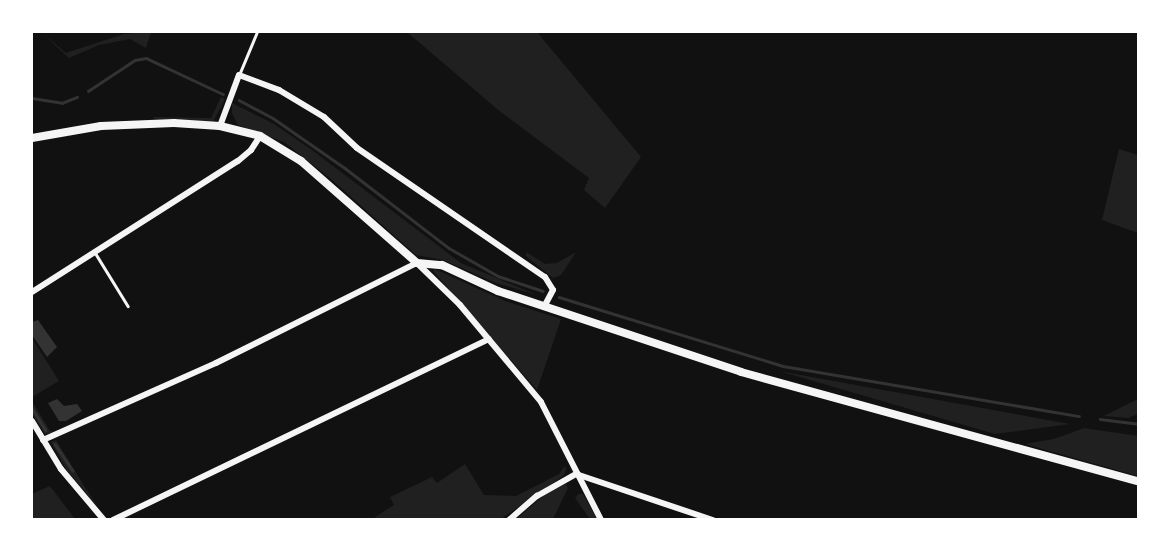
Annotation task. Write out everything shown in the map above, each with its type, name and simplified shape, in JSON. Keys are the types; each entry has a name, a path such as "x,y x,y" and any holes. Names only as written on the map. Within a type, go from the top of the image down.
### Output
{"street":[{"path":"220,127 239,75 279,90 324,117 357,148 530,264 552,285 553,290 544,307"},
{"path":"32,138 101,126 144,124 220,127 260,136 301,161 418,263 489,340 541,402 601,520"},
{"path":"32,292 238,161 251,150 260,136"},
{"path":"43,440 216,363 418,263 442,265 498,291 741,372 1139,481"},
{"path":"113,520 489,340"},
{"path":"32,421 61,469 104,520"},
{"path":"509,520 537,496 576,474 713,520"}],"lane":[{"path":"239,75 257,32"},
{"path":"94,251 128,306"}],"shaded area":[{"path":"41,32 66,53 124,34 151,32 146,48 130,39 99,45 69,58"},
{"path":"407,32 537,32 641,157 605,208 584,190 589,178 497,109"},
{"path":"221,97 225,99 213,122 153,117 211,118"},
{"path":"232,103 274,124 312,150 461,263 537,295 496,283 443,260 416,255 331,179 284,142 238,125 232,113"},
{"path":"1119,149 1138,155 1138,233 1102,220"},
{"path":"526,252 545,264 557,263 576,252 561,275 553,278 526,256"},
{"path":"435,269 505,301 561,319 537,390 433,271"},
{"path":"38,320 57,347 47,357 32,335 32,322"},
{"path":"32,338 59,381 32,397"},
{"path":"779,371 1070,424 995,434"},
{"path":"57,399 64,406 77,404 82,411 66,421 59,421 48,403"},
{"path":"1138,399 1138,414 1128,418 1104,416"},
{"path":"32,401 50,431 55,432 45,434 32,414"},
{"path":"1084,428 1138,436 1138,476 1025,444 1054,439"},
{"path":"56,440 98,507 66,469 51,442"},
{"path":"465,464 484,495 516,496 559,474 565,466 566,470 563,476 501,519 377,520 375,517 394,505 390,497 432,477 437,483"},
{"path":"566,484 568,488 553,519 515,520 548,492"},
{"path":"50,486 75,519 32,519 32,494"},
{"path":"578,494 583,494 597,519 590,519 575,498"}],"waterway":[{"path":"88,91 135,60 146,58 223,94"},
{"path":"32,98 62,103 77,97"},
{"path":"239,100 273,118 345,168 449,248 498,276 543,291"},
{"path":"559,297 783,366 1079,416"},
{"path":"32,408 46,430"},
{"path":"1100,419 1138,424"},
{"path":"55,444 73,471"}]}
